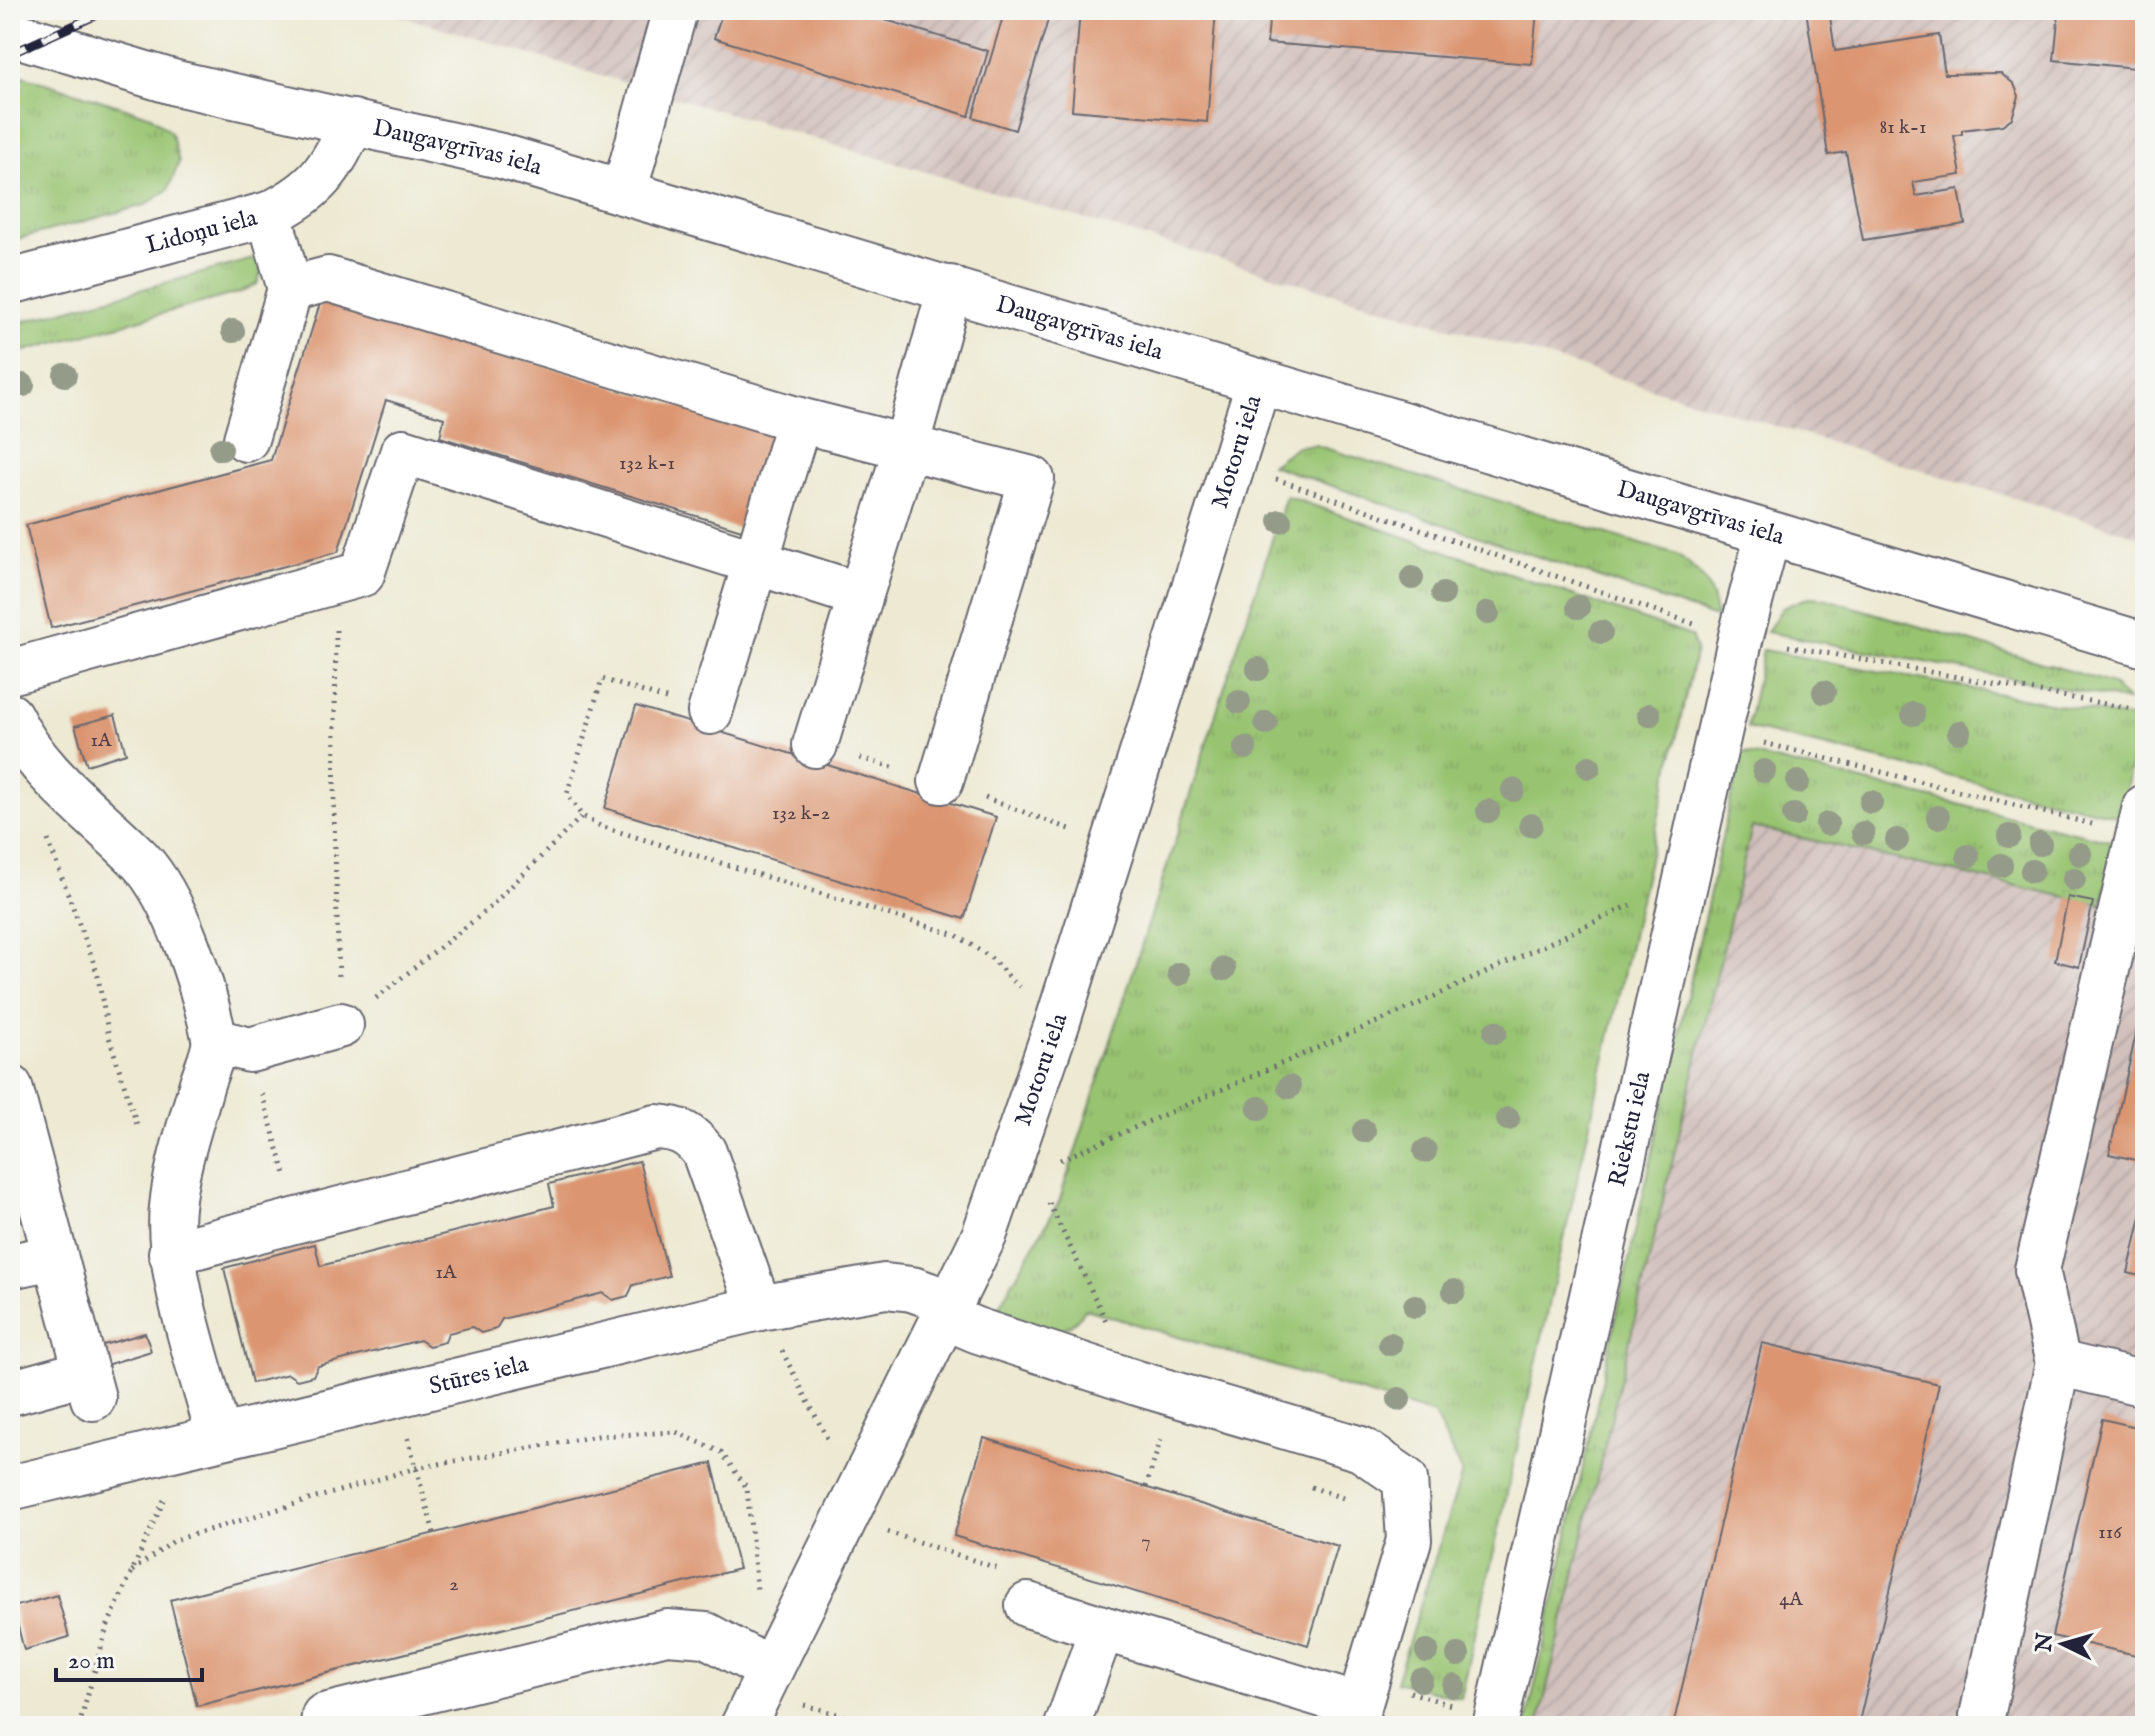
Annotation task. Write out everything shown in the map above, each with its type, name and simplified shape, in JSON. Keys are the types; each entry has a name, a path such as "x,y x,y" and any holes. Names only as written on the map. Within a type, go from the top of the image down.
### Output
{"street":[{"path":"624,192 675,10"},
{"name":"Daugavgrīvas iela","path":"10,33 176,83 501,156 2145,645"},
{"name":"Lidoņu iela","path":"10,282 269,214 300,199 329,171 353,122"},
{"path":"246,439 290,289 269,214"},
{"path":"290,289 328,279 799,420 1032,479 941,781"},
{"path":"815,745 906,447 950,288"},
{"name":"Motoru iela","path":"743,1726 984,1236 1057,1024 1259,381"},
{"path":"710,712 799,420"},
{"path":"10,672 362,574 403,451 860,595"},
{"name":"Riekstu iela","path":"1497,1718 1720,732 1768,534"},
{"path":"10,716 19,736 57,782 141,862 160,888 232,1046 179,1164 172,1209 171,1253 204,1441"},
{"path":"1982,1716 2058,1363 2037,1270 2142,821"},
{"path":"232,1046 341,1025"},
{"path":"10,1087 89,1385 10,1393"},
{"path":"171,1253 656,1127 676,1128 693,1138 704,1152 759,1308"},
{"path":"10,1266 55,1257"},
{"name":"Stūres iela","path":"10,1488 759,1308 885,1286 912,1289 976,1330 1137,1383 1361,1449 1405,1479 1409,1540 1359,1707"},
{"path":"2058,1363 2145,1384"},
{"path":"1028,1605 1359,1707"},
{"path":"1067,1726 1102,1628"},
{"path":"323,1726 324,1716 667,1632 706,1635 770,1670"}],"path":[{"path":"1234,462 1705,627"},
{"path":"337,581 334,817 341,1025"},
{"path":"1779,645 2133,709"},
{"path":"710,712 602,679 567,794 582,816 600,826 956,935 990,957 1057,1024"},
{"path":"1720,732 2142,821"},
{"path":"815,745 941,781 1113,845"},
{"path":"341,1025 486,911 582,816"},
{"path":"45,833 97,972 109,1037 140,1135"},
{"path":"1066,1156 1416,1005 1687,880"},
{"path":"232,1046 298,1220"},
{"path":"1049,1203 1137,1383"},
{"path":"759,1308 841,1466 850,1504"},
{"path":"397,1394 434,1533"},
{"path":"132,1571 175,1540 416,1468 597,1436 676,1432 721,1452 747,1488 757,1592"},
{"path":"79,1726 107,1627 132,1571 204,1441"},
{"path":"1359,1707 1392,1686 1497,1718"},
{"path":"804,1704 880,1726"}],"shaded area":[{"path":"381,10 2145,10 2145,538 1551,358"},
{"path":"1752,826 2145,913 2145,1726 1538,1726"}],"green space":[{"path":"10,72 151,116 171,133 179,162 168,190 145,205 10,241"},
{"path":"257,258 261,273 257,284 241,292 10,355 10,325"},
{"path":"1315,445 1677,555 1705,582 1716,618 1271,465 1297,446"},
{"path":"1286,496 1691,636 1696,650 1461,1698 1396,1682 1462,1473 1434,1414 1085,1309 1066,1327 1043,1332 1018,1326 995,1313 1059,1202"},
{"path":"1809,597 1823,598 2097,679 2112,684 2129,701 1767,632 1782,608"},
{"path":"1763,650 2135,719 2137,732 2121,817 1747,728"},
{"path":"1741,752 2115,842 2102,905 1752,827 1538,1726 1526,1726"}],"building":[{"path":"723,10 853,10 988,51 969,116 714,38"},
{"path":"1005,10 1051,10 1015,130 973,117"},
{"path":"1080,10 1216,10 1207,122 1072,110"},
{"path":"1270,10 1537,10 1532,64 1267,43"},
{"path":"1806,10 1829,10 1835,51 1939,35 1945,74 2000,73 2014,84 2019,96 2012,118 2002,125 1962,130 1962,134 1954,136 1961,175 1913,182 1916,196 1959,189 1965,224 1863,240 1846,152 1828,155"},
{"path":"2059,10 2145,10 2145,69 2054,60"},
{"path":"322,297 778,437 748,532 440,437 444,418 386,400 338,552 51,628 26,525 271,460"},
{"path":"636,706 996,817 964,919 605,808"},
{"path":"115,715 126,753 87,765 75,726"},
{"path":"2068,897 2093,902 2079,967 2055,961"},
{"path":"2138,1025 2145,1027 2145,1162 2109,1154"},
{"path":"639,1161 669,1276 633,1285 628,1296 613,1300 603,1293 502,1319 496,1329 481,1333 472,1327 448,1333 445,1342 429,1346 420,1340 318,1366 313,1376 297,1380 288,1374 252,1383 224,1268 315,1244 320,1266 554,1206 549,1184"},
{"path":"2145,1204 2145,1277 2128,1273"},
{"path":"145,1333 151,1351 106,1365 100,1346"},
{"path":"1762,1343 1939,1384 1858,1726 1673,1726"},
{"path":"2102,1419 2145,1429 2145,1657 2052,1636"},
{"path":"984,1438 1338,1546 1308,1645 954,1536"},
{"path":"712,1463 739,1569 197,1706 170,1600"},
{"path":"57,1595 69,1637 24,1650 13,1607"}],"railway":[{"path":"10,54 108,10"}]}
